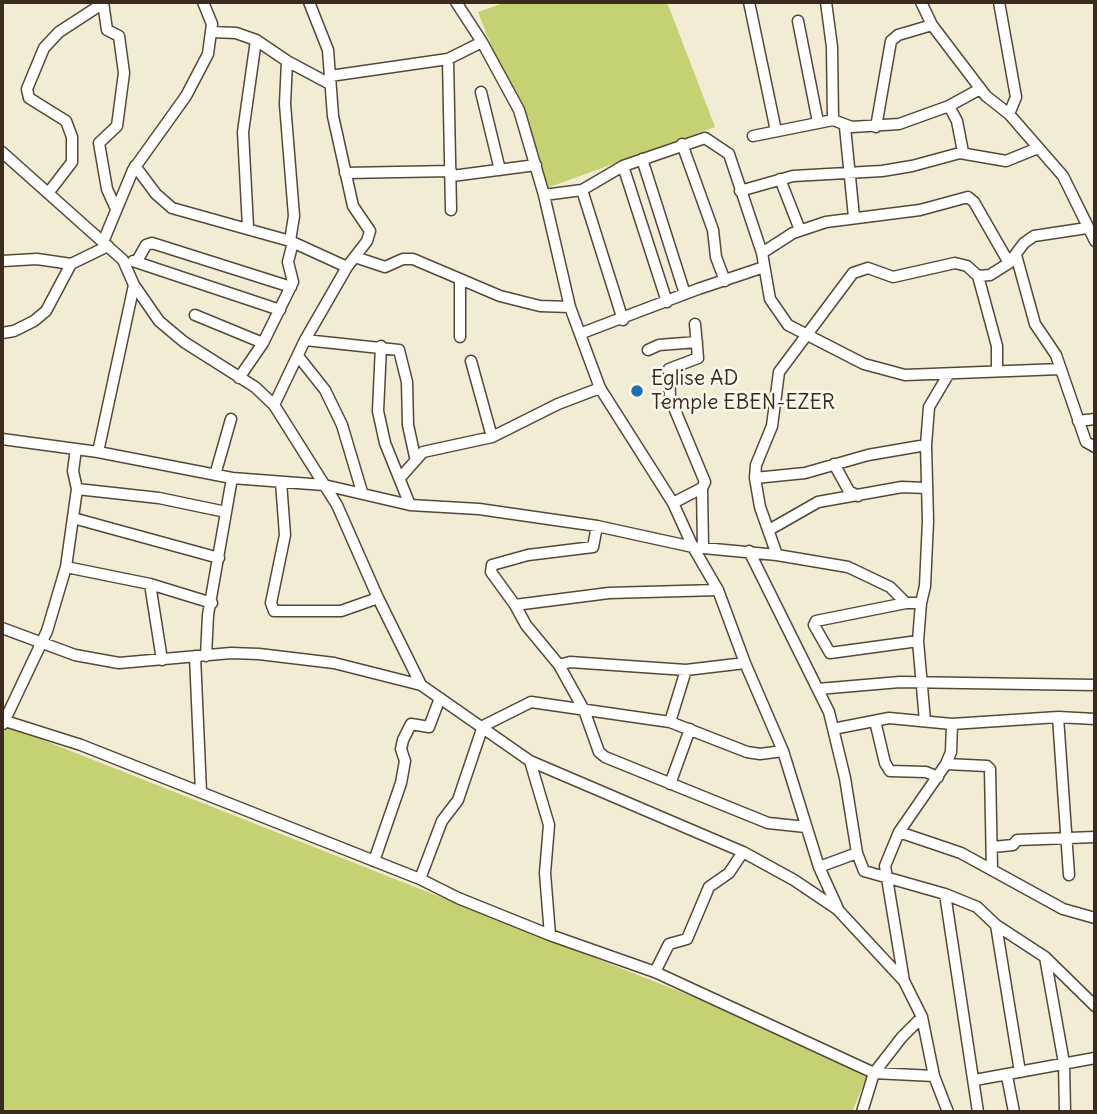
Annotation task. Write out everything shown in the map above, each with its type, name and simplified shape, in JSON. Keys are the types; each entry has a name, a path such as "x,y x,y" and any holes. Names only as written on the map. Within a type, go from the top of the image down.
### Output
{"street":[{"path":"2,333 24,327 46,311 71,264 105,244 116,209 135,166 193,84 208,54 212,24 203,2"},
{"path":"274,405 305,340 347,267 367,241 370,231 355,211 345,173 330,80 328,50 309,2"},
{"path":"456,2 482,42 519,110 544,195 570,307 582,333 600,388 673,503 718,590 745,663 783,751 819,867 839,911"},
{"path":"748,2 776,131"},
{"path":"826,2 832,47 834,120"},
{"path":"921,2 932,25 981,89 1009,114 1069,185 1095,241"},
{"path":"999,2 1016,95 1009,114"},
{"path":"50,192 72,162 72,136 66,121 29,98 27,89 44,48 59,32 102,3 107,30 119,36 124,73 117,126 99,143 107,189 116,209"},
{"path":"798,21 818,122"},
{"path":"877,127 891,41 898,35 932,25"},
{"path":"212,32 236,33 256,40 287,61 330,80 448,59 482,42"},
{"path":"248,228 243,132 256,40"},
{"path":"448,59 451,210"},
{"path":"240,378 281,310 294,278 288,262 294,216 285,104 287,61"},
{"path":"753,136 834,120 845,127 877,127 913,120 949,106 981,89"},
{"path":"481,92 500,170"},
{"path":"949,106 957,121 963,152"},
{"path":"845,127 854,217"},
{"path":"544,195 582,190 623,166 705,138 727,151 762,253 774,308 788,325 883,371 905,375 1061,369"},
{"path":"682,144 713,230 716,257 724,281"},
{"path":"740,191 780,179 912,166 963,152 1006,161 1038,148"},
{"path":"2,152 124,260 134,285 165,326 274,405 337,505 377,598 421,685"},
{"path":"642,159 685,294"},
{"path":"345,173 451,174 536,165"},
{"path":"135,166 167,205 291,241 347,267"},
{"path":"623,166 667,302"},
{"path":"780,179 800,230"},
{"path":"582,190 623,320"},
{"path":"762,253 800,230 854,217 920,210 970,198 1012,259 1035,324 1056,355 1086,442 1095,447"},
{"path":"978,276 993,274 1034,236 1087,228"},
{"path":"137,261 146,245 152,243 292,287"},
{"path":"355,257 385,267 403,259 413,259 500,296 527,303 570,307"},
{"path":"2,261 37,259 71,264"},
{"path":"124,260 137,261 281,310"},
{"path":"777,555 760,507 755,478 756,465 772,426 779,372 845,282 861,269 868,268 893,277 955,263 967,266 978,276 997,346 997,371"},
{"path":"582,333 764,267"},
{"path":"460,279 460,337"},
{"path":"98,452 134,285"},
{"path":"195,315 263,343"},
{"path":"695,324 698,358 671,367 669,380 671,406 684,427 704,477 698,548"},
{"path":"305,340 396,348 401,354 407,382 408,425 415,457"},
{"path":"648,350 659,345 698,342"},
{"path":"381,346 378,411 385,443 410,505"},
{"path":"298,356 324,390 342,425 362,492"},
{"path":"471,361 492,437"},
{"path":"925,721 918,641 925,586 926,445 929,407 948,375"},
{"path":"400,478 415,457 429,449 492,437 558,404 600,388"},
{"path":"215,475 231,419"},
{"path":"1078,421 1095,419"},
{"path":"2,439 98,452 232,478 324,485 410,505 479,509 597,526 698,548 777,555 858,570 890,587 906,603"},
{"path":"755,478 805,473 834,464 926,445"},
{"path":"76,449 73,476 77,489 66,567 47,631 3,723 81,745 420,879 458,898 550,935 655,972 874,1073 934,1076"},
{"path":"834,464 843,484 858,496"},
{"path":"201,792 200,656 212,603 232,478"},
{"path":"281,482 285,535 271,603 274,611 341,611 377,598"},
{"path":"769,530 818,502 902,487 926,488"},
{"path":"673,503 702,488"},
{"path":"77,489 159,498 226,512"},
{"path":"73,518 219,558"},
{"path":"597,526 595,544 586,550 537,554 492,565 491,572 526,625 559,665 584,710 599,752 605,757 768,823 806,827"},
{"path":"749,551 818,690 833,729 845,778 857,853 864,871 945,894 977,907 996,925 1045,957 1095,1006"},
{"path":"66,567 150,584 212,603"},
{"path":"150,584 162,660"},
{"path":"514,605 609,593 718,590"},
{"path":"918,641 830,653 814,625 816,621 906,603 921,603"},
{"path":"2,628 40,644 101,660 137,663 200,656 259,654 334,663 421,685 530,761 743,852 794,880 839,911 904,981 922,1017 934,1076 948,1112"},
{"path":"559,665 570,662 686,670 745,663"},
{"path":"670,722 686,670"},
{"path":"818,690 923,683 1095,685"},
{"path":"374,861 401,783 405,761 401,749 403,740 411,724 429,727 440,698"},
{"path":"420,879 442,821 458,800 483,726 531,702 670,722 747,752 761,754 783,751"},
{"path":"833,729 876,721 952,724 1058,717 1095,719"},
{"path":"1058,717 1069,875"},
{"path":"876,721 888,769 894,772 926,772 938,777"},
{"path":"904,981 886,866 899,832 946,764 951,752 952,724"},
{"path":"670,784 690,729"},
{"path":"530,761 549,825 545,873 550,935"},
{"path":"946,764 990,769 992,870"},
{"path":"899,832 961,853 1063,909 1095,918"},
{"path":"993,847 1013,845 1017,840 1095,837"},
{"path":"655,972 669,944 687,939 709,887 729,873 743,852"},
{"path":"819,867 857,853"},
{"path":"945,894 978,1112"},
{"path":"996,925 1020,1072"},
{"path":"1045,957 1064,1063 1065,1112"},
{"path":"862,1112 874,1073 895,1045 922,1017"},
{"path":"975,1080 1095,1058"},
{"path":"1007,1076 1014,1112"}],"green space":[{"path":"506,2 667,2 715,127 547,188 478,12"},
{"path":"5,725 871,1067 852,1112 2,1112 2,734"}],"place":[{"name":"Eglise AD Temple EBEN-EZER","path":"637,391"}]}
